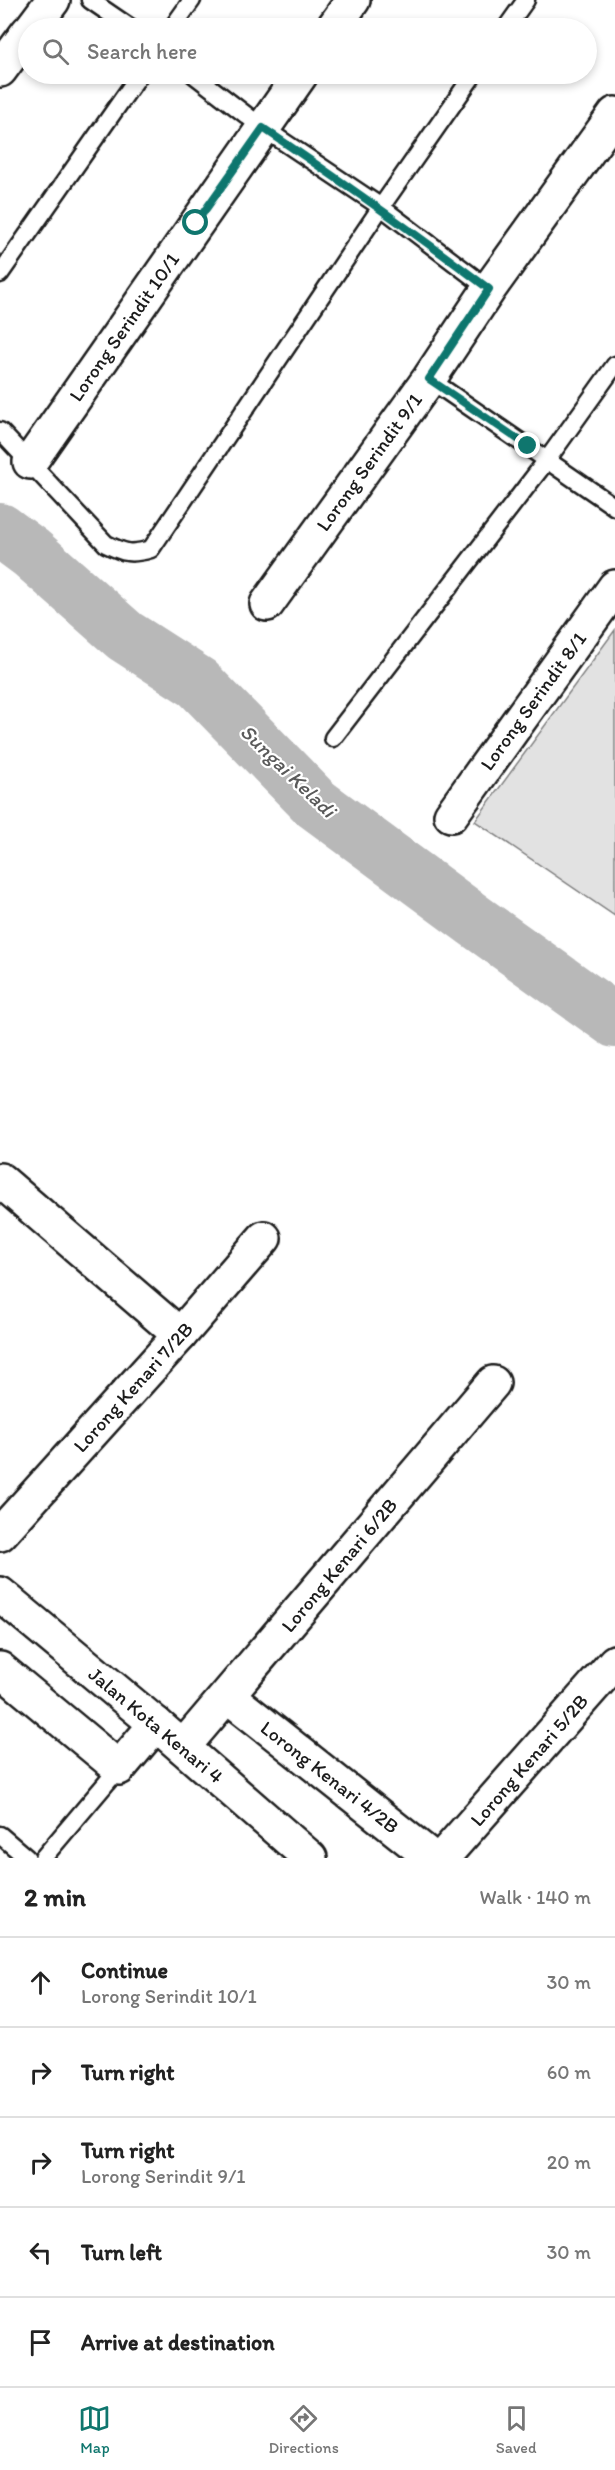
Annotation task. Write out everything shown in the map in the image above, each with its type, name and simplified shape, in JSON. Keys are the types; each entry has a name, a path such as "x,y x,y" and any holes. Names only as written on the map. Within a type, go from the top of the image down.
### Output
{"street":[{"path":"40,18 53,0"},
{"path":"340,18 353,0"},
{"path":"0,70 18,46"},
{"name":"Lorong Serindit 10/1","path":"30,462 294,84"},
{"name":"Lorong Serindit 9/1","path":"267,604 615,114"},
{"name":"Lorong Serindit 8/1","path":"451,815 615,586"},
{"path":"0,1180 180,1335"},
{"name":"Lorong Kenari 7/2B","path":"4,1521 180,1335 264,1238"},
{"name":"Lorong Kenari 6/2B","path":"183,1747 493,1383"},
{"name":"Jalan Kota Kenari 4","path":"0,1594 156,1724 310,1858"},
{"name":"Lorong Kenari 5/2B","path":"442,1858 615,1662"},
{"path":"0,1669 118,1768 156,1724"},
{"name":"Lorong Kenari 4/2B","path":"228,1696 432,1858"}],"lane":[{"path":"90,0 116,18"},
{"path":"179,18 192,0"},
{"path":"513,18 526,0"},
{"path":"0,274 133,84"},
{"path":"206,84 263,128 381,207 489,289"},
{"path":"0,431 106,544 120,551 136,554 151,549 381,207 467,84"},
{"path":"333,738 547,460 615,365"},
{"path":"429,379 615,507"},
{"path":"43,1858 118,1768"},
{"path":"0,1835 27,1858"}],"shaded area":[{"path":"615,630 615,916 475,821"}],"waterway":[{"name":"Sungai Keladi","path":"0,530 31,553 125,636 198,683 315,803 615,1021"}],"route":[{"path":"196,223 263,128 283,141 381,207 489,289 429,379 528,446"}]}
